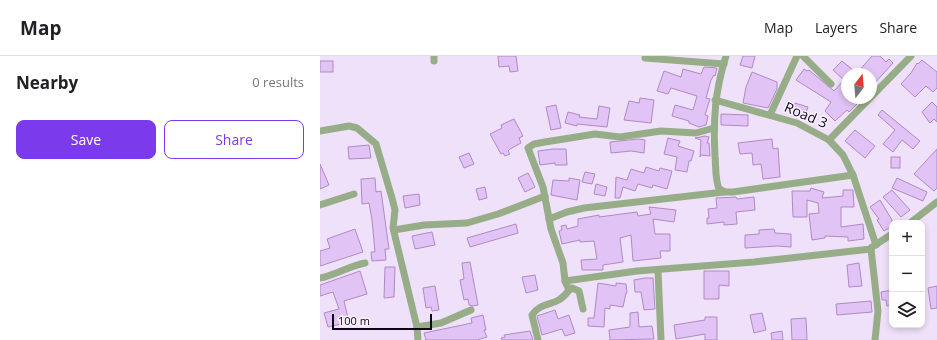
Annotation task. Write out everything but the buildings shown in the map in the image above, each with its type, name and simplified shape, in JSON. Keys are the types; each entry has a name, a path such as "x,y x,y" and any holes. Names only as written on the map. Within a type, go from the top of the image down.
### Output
{"street":[{"path":"725,192 719,189 717,184 714,128 715,100 726,56"},
{"path":"770,115 797,56"},
{"path":"803,56 831,84"},
{"path":"645,58 724,64"},
{"name":"Road 3","path":"877,91 906,58"},
{"name":"Road 3","path":"715,100 797,123 829,140 865,104"},
{"path":"320,131 349,126 357,128 376,144 395,210 394,230 417,327 418,340"},
{"path":"569,290 565,281 563,263 549,219 545,196 528,148 534,144 595,134 620,138 661,131 696,133 714,128"},
{"path":"829,140 844,155 853,175 873,247 878,311 875,340"},
{"path":"549,219 567,212 584,208 725,192 853,175"},
{"path":"320,205 354,194"},
{"path":"394,230 424,225 467,223 498,214 545,196"},
{"path":"914,220 937,202"},
{"path":"565,281 636,271 658,271 873,247 889,236"},
{"path":"320,278 329,276 350,266 365,263"},
{"path":"658,271 661,340"},
{"path":"538,340 532,315 537,308 560,301 572,288 579,291 583,309"},
{"path":"417,327 441,324 471,310"}]}
